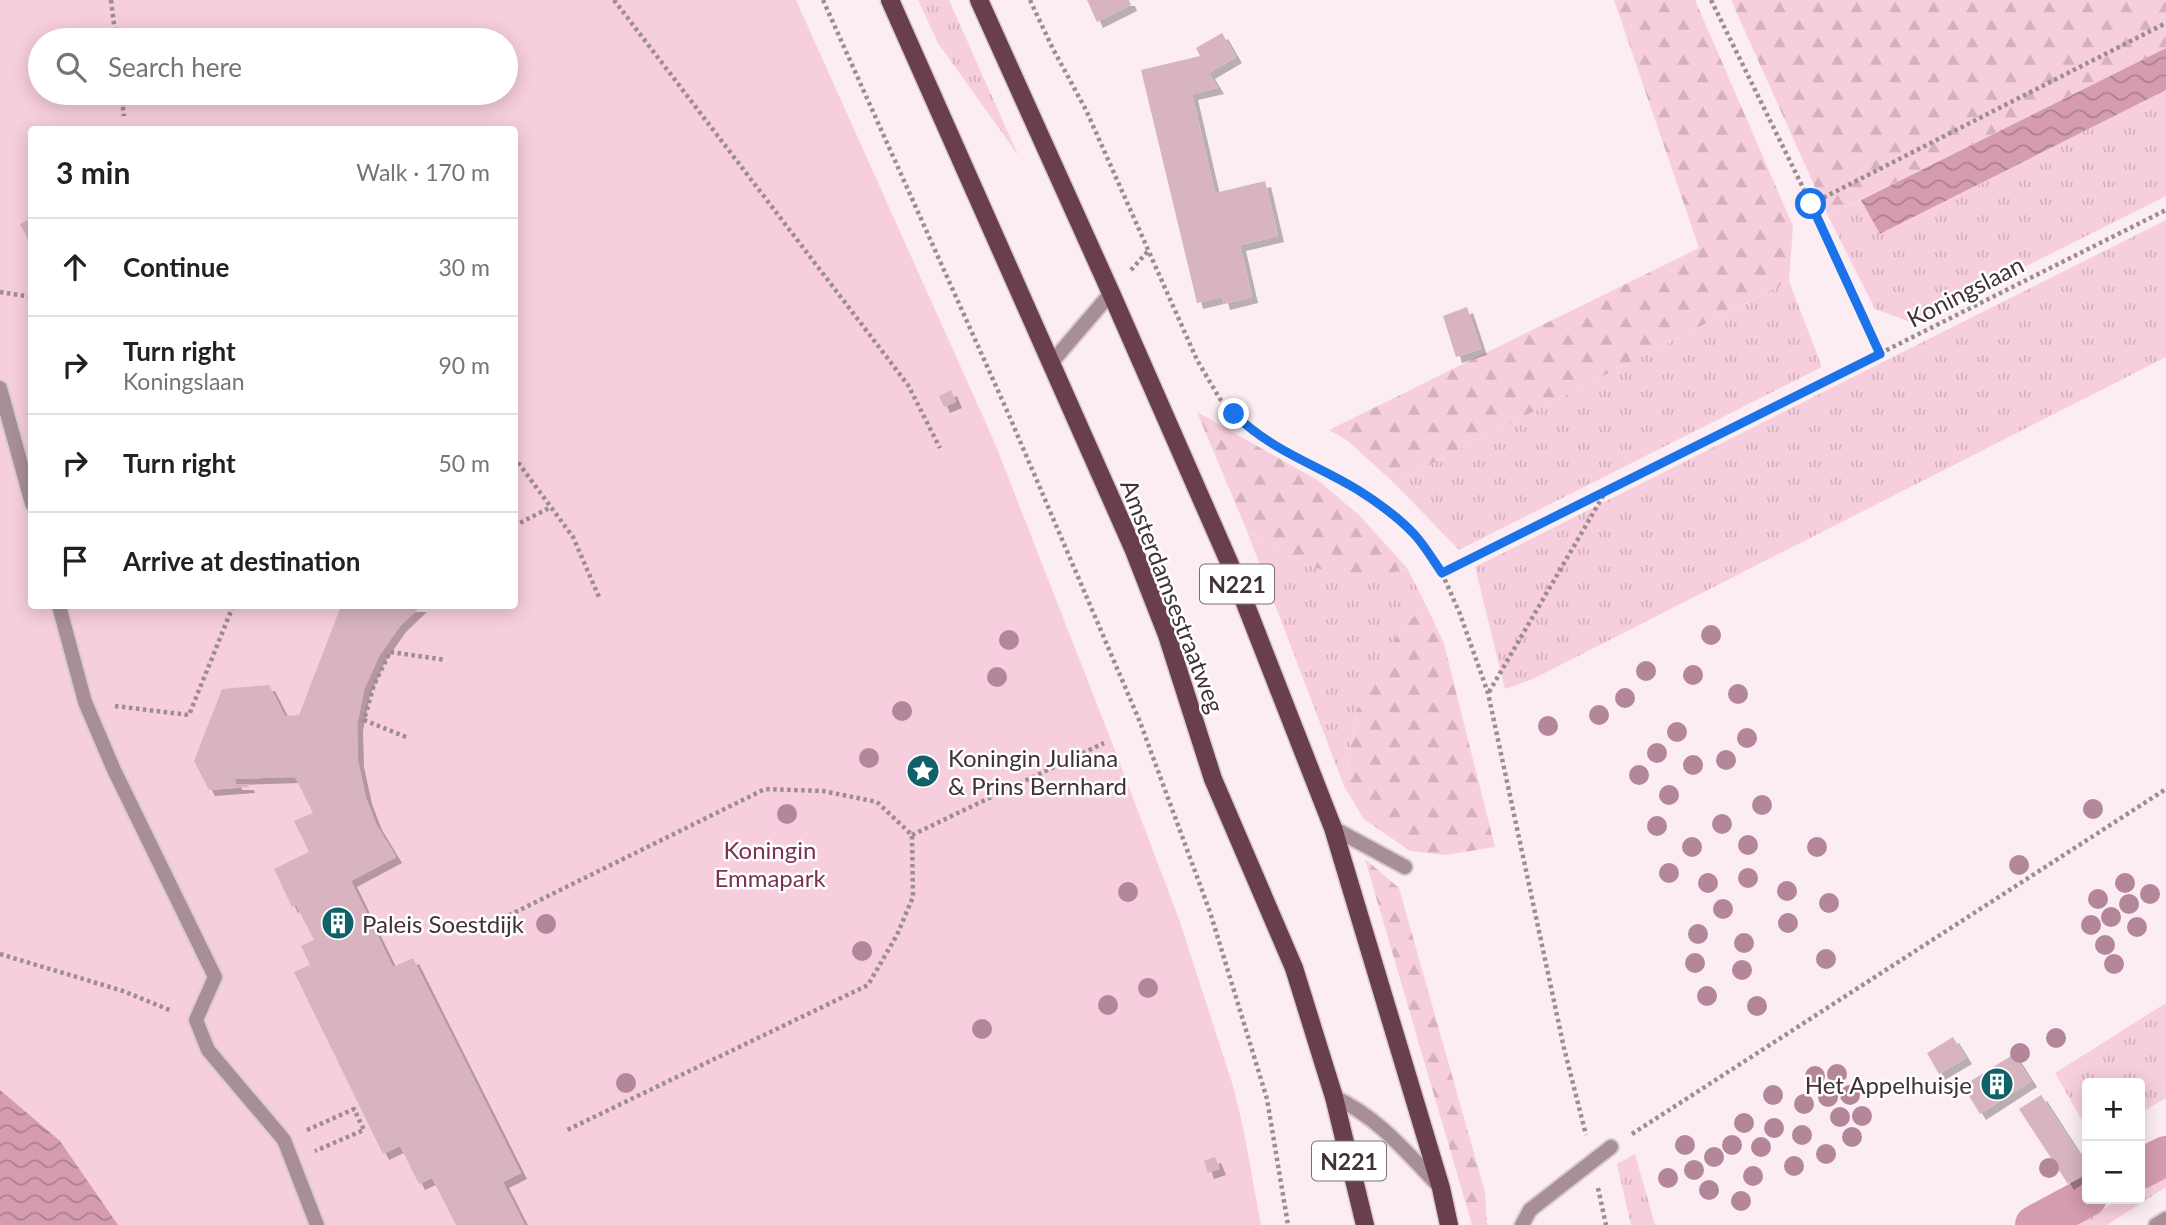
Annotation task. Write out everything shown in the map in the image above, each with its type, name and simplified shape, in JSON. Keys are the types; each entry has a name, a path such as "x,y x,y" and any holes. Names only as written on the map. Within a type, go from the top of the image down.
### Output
{"main road":[{"name":"Amsterdamsestraatweg","path":"890,0 1052,362 1133,548 1167,635 1213,779 1294,968 1334,1097 1365,1225"},
{"name":"N221","path":"979,0 1229,562 1333,828 1441,1188 1449,1225"}],"street":[{"path":"1052,362 1111,293"},
{"path":"0,388 28,490"},
{"path":"60,609 85,702 114,771 215,977 196,1020 208,1050 284,1140 317,1225"},
{"path":"1333,828 1405,867"},
{"path":"1334,1097 1356,1107 1380,1125 1441,1188"},
{"path":"1522,1225 1530,1210 1611,1147"},
{"path":"2156,1225 2166,1219"}],"path":[{"path":"111,0 114,28"},
{"path":"614,0 908,385 940,448"},
{"path":"822,0 1008,413 1140,722 1210,912 1267,1099 1288,1225"},
{"path":"1030,0 1086,110 1197,360 1220,399 1260,437 1360,492 1386,511 1413,533 1442,573 1488,693 1564,1048 1606,1225"},
{"path":"1711,0 1811,204 1880,354"},
{"path":"1811,204 2166,23"},
{"path":"123,105 124,116"},
{"name":"Koningslaan","path":"1442,573 2166,210"},
{"path":"0,292 28,296"},
{"path":"518,462 573,537 599,597"},
{"path":"1488,693 1606,491"},
{"path":"518,524 551,506"},
{"path":"85,702 189,715 232,609"},
{"path":"406,737 364,720 374,685 390,652 446,660"},
{"path":"912,835 1104,743"},
{"path":"471,933 765,789 823,791 877,802 912,835 913,897 897,935 868,985 567,1130"},
{"path":"1611,1147 2166,789"},
{"path":"0,954 123,991 196,1020"},
{"path":"334,1118 354,1109 364,1130 342,1140"}],"green space":[{"name":"Koningin Emmapark","path":"0,0 796,0 994,441 1118,758 1180,922 1233,1086 1261,1225 0,1225"},
{"path":"918,0 949,0 1018,155 938,43"},
{"path":"1614,0 1695,0 1793,226 1789,281 1394,483 1348,441 1329,430 1699,248"},
{"path":"1731,0 2166,0 2166,48 1828,216"},
{"path":"2166,90 2166,196 1913,323 1875,309 1828,216 1861,200 1881,234"},
{"path":"2166,220 2166,357 1533,679 1505,689 1475,567"},
{"path":"1789,281 1822,367 1459,550 1394,483"},
{"path":"1197,412 1319,481 1360,516 1407,568 1395,572 1357,575 1319,569 1284,553 1247,531"},
{"path":"1247,531 1284,553 1319,569 1395,572 1407,568 1426,605 1402,628 1357,709 1344,786"},
{"path":"1426,605 1444,644 1495,847 1445,855 1410,851 1364,819 1344,786 1357,710 1378,666 1402,628"},
{"path":"1365,859 1399,888 1485,1192 1487,1225 1472,1225"},
{"path":"2166,1003 2166,1098 2145,1110 2145,1078 2082,1078 2082,1120 2055,1073"},
{"path":"1635,1154 1655,1225 1631,1225 1617,1164"},
{"path":"2166,1176 2166,1187 2145,1201 2145,1186"},
{"path":"2112,1204 2140,1204 2107,1225 2070,1225"}],"water":[{"path":"2166,48 2166,90 1880,234 1861,200"},
{"path":"0,1090 60,1141 118,1225 0,1225"}],"building":[{"path":"1087,0 1129,0 1131,5 1097,22"},
{"path":"1222,33 1236,57 1209,73 1218,88 1192,94 1215,193 1265,181 1278,236 1240,245 1252,297 1224,304 1222,297 1197,303 1141,70 1200,56 1196,48"},
{"path":"28,220 28,239 20,224"},
{"path":"1467,307 1481,349 1456,357 1443,316"},
{"path":"951,390 956,402 944,407 939,396"},
{"name":"Paleis Soestdijk","path":"340,609 418,609 400,626 379,656 364,690 357,725 358,761 366,798 376,824 396,857 351,881 393,967 413,958 521,1173 503,1182 525,1225 456,1225 432,1178 419,1184 400,1146 383,1154 294,972 310,965 301,946 314,940 296,905 292,907 274,869 309,852 294,821 313,813 295,777 235,779 236,784 248,784 249,787 209,790 194,761 222,689 269,685 285,716 299,715"},
{"path":"1953,1037 1966,1058 1939,1074 1927,1053"},
{"name":"Het Appelhuisje","path":"2014,1054 2031,1081 1980,1114 1963,1086"},
{"path":"2041,1095 2082,1158 2082,1174 2068,1184 2019,1109"},
{"path":"1215,1157 1220,1169 1208,1173 1204,1161"}],"waterway":[{"path":"2145,1166 2166,1156"},
{"path":"2035,1225 2082,1200"}],"place":[{"name":"Koningin Juliana & Prins Bernhard","path":"923,771"},
{"name":"Paleis Soestdijk","path":"338,923"},
{"name":"Het Appelhuisje","path":"1997,1084"}],"route":[{"path":"1234,414 1260,437 1345,483 1386,511 1413,533 1442,573 1880,354 1811,204"}]}
